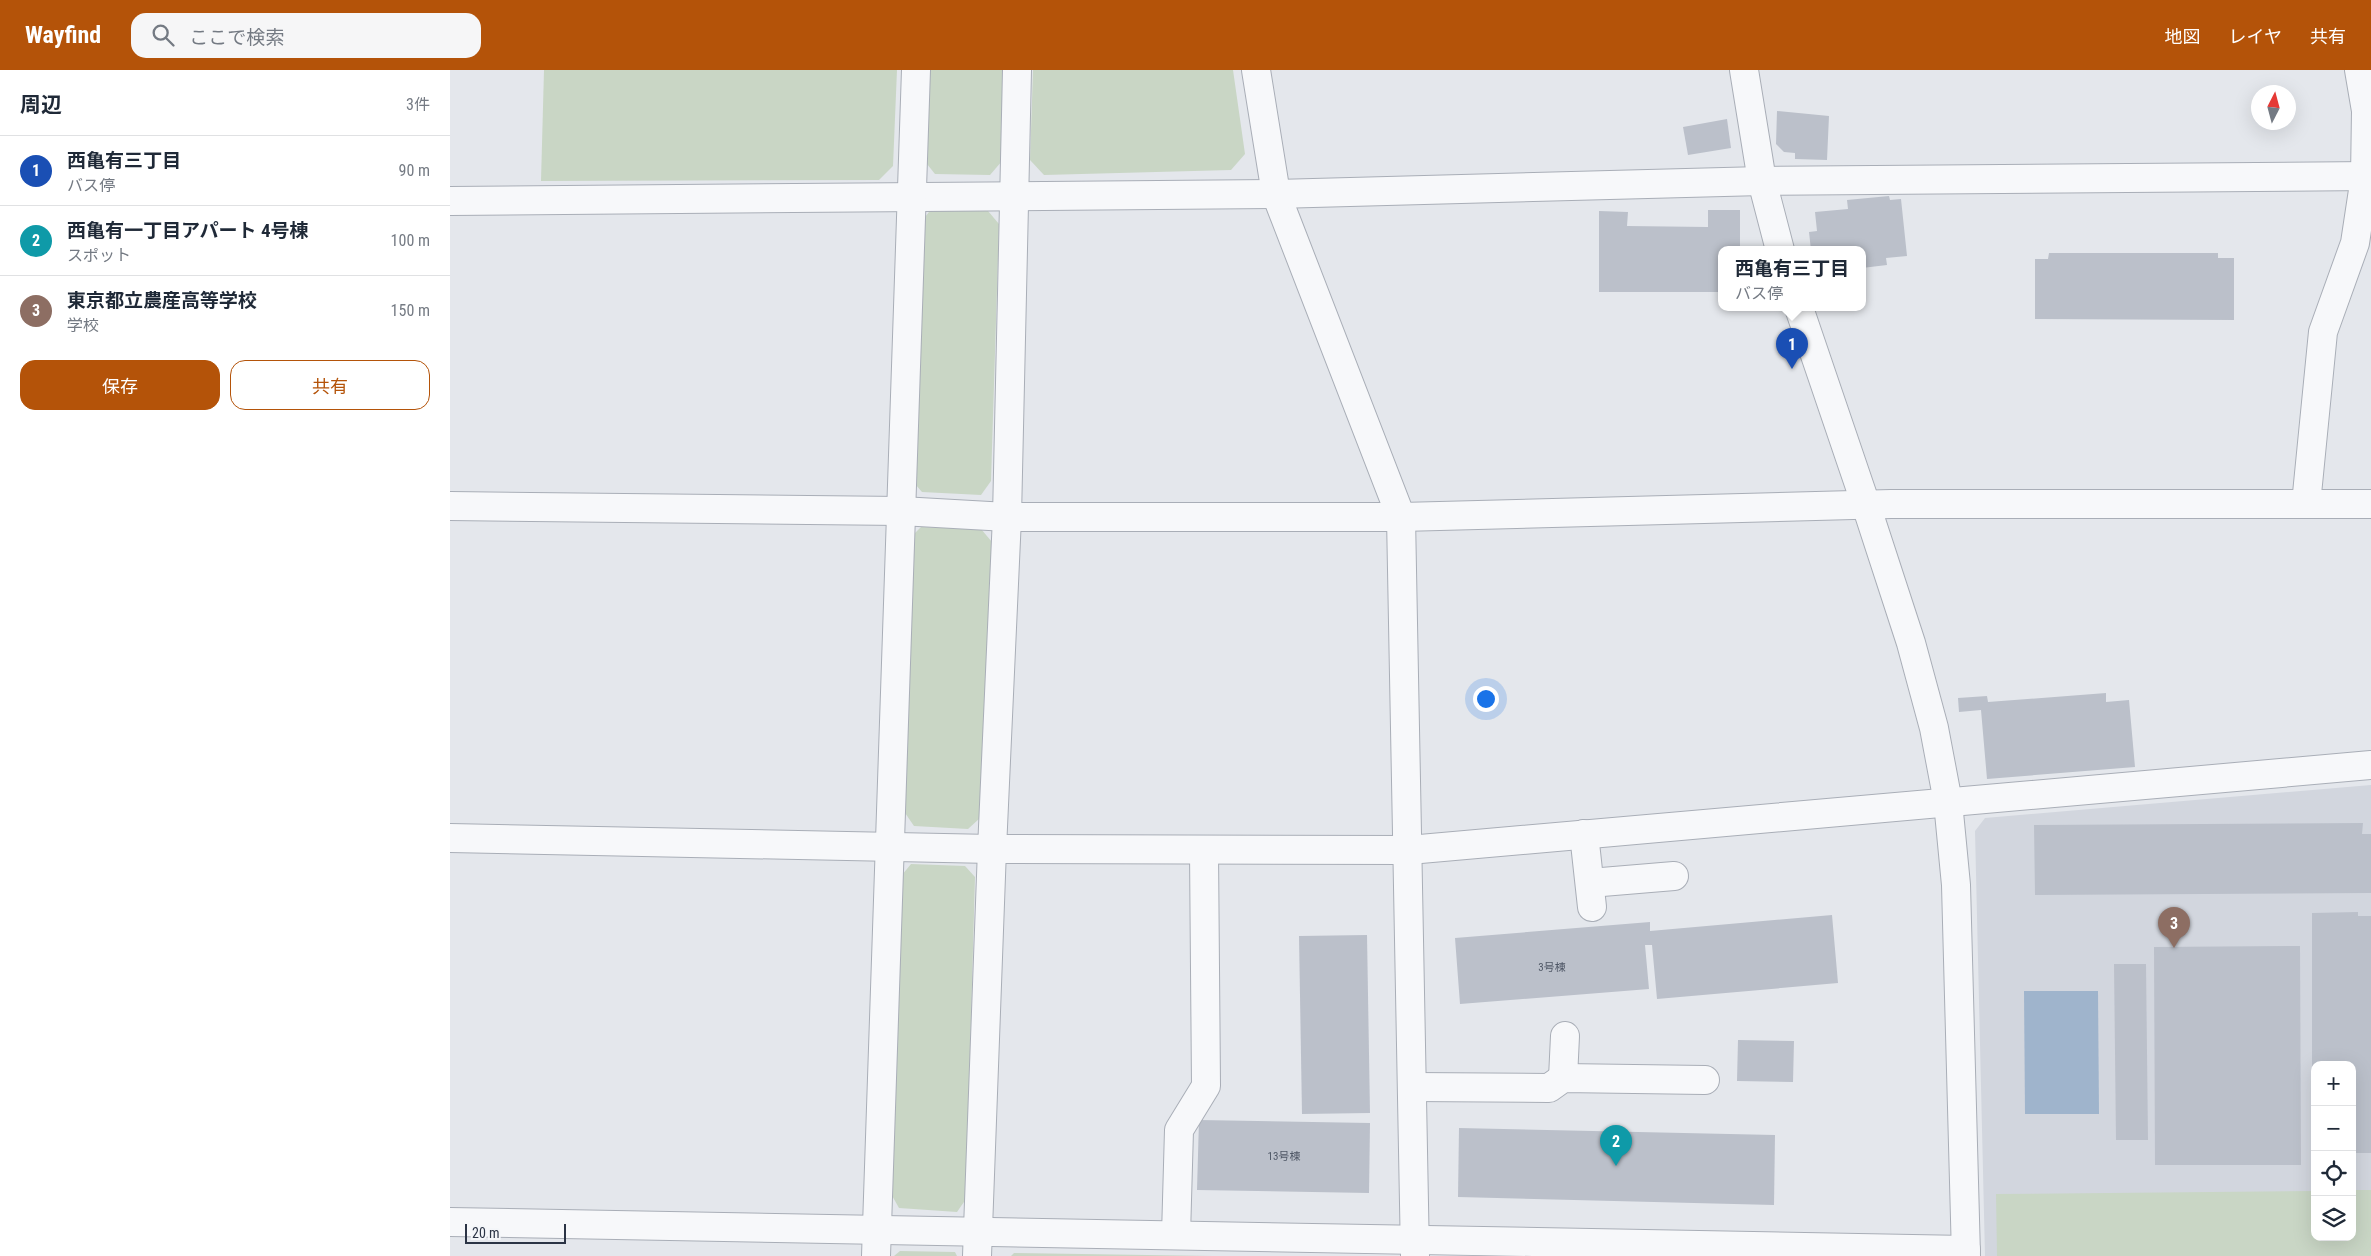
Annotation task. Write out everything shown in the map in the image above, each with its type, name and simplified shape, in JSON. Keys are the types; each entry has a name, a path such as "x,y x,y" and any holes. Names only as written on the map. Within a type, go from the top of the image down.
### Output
{"street":[{"path":"876,1243 916,70"},
{"path":"978,1244 992,848 1007,517 1017,70"},
{"path":"1256,70 1276,194 1401,517 1415,1248"},
{"path":"1744,70 1762,181 1779,246"},
{"path":"2306,504 2323,332 2356,243 2368,176 2366,111 2359,70"},
{"path":"450,201 1276,194 1762,181 2368,176"},
{"path":"450,1222 876,1243 978,1244 1176,1235 1415,1248 1966,1253 1956,885 1948,802 1934,728 1910,644 1866,505 1800,311"},
{"path":"450,506 901,511 1007,517 1401,517 1866,505 2371,504"},
{"path":"450,838 1204,851 1408,850 2371,765"},
{"path":"1584,834 1591,895 1674,876"},
{"path":"1176,1235 1180,1130 1206,1086 1204,851"},
{"path":"1563,1078 1565,1036"},
{"path":"1413,1087 1549,1088 1563,1078 1705,1080"}],"shaded area":[{"path":"2371,785 2371,1256 1985,1256 1975,831 1985,818"}],"green space":[{"path":"544,70 897,70 893,166 879,180 541,181"},
{"path":"926,70 1004,70 1002,161 990,175 935,174 923,159"},
{"path":"1033,70 1233,70 1245,154 1231,170 1044,175 1030,160"},
{"path":"932,208 988,211 999,224 991,481 981,495 922,492 909,477 919,225"},
{"path":"921,527 981,529 992,542 980,818 968,829 914,826 901,807 909,539"},
{"path":"911,864 965,866 975,877 966,1199 957,1212 899,1208 890,1192 902,875"},
{"path":"2356,1190 2371,1190 2371,1256 1997,1256 1996,1194 2311,1191 2311,1241 2356,1241"},
{"path":"900,1251 955,1252 957,1256 894,1256"},
{"path":"1014,1253 1213,1256 1011,1256"}],"water":[{"path":"2024,991 2098,991 2099,1114 2025,1114"}],"building":[{"path":"1777,111 1829,116 1827,160 1795,159 1795,153 1784,152 1776,144"},
{"path":"1727,119 1731,148 1688,155 1683,127"},
{"path":"1889,196 1890,200 1901,199 1907,256 1886,258 1887,265 1866,268 1866,246 1811,246 1809,232 1817,231 1815,212 1848,209 1847,200"},
{"path":"1708,210 1740,210 1740,246 1718,246 1718,292 1599,292 1599,211 1628,212 1627,226 1708,227"},
{"path":"2049,253 2218,253 2218,258 2234,258 2234,320 2035,319 2035,259 2048,259"},
{"path":"2106,693 2106,702 2129,700 2135,767 1987,779 1981,710 1959,712 1958,698 1987,696 1988,702"},
{"path":"2363,823 2362,834 2371,834 2371,893 2035,895 2034,825"},
{"path":"2358,912 2358,916 2371,916 2371,1153 2356,1153 2356,1061 2312,1061 2312,913"},
{"path":"1832,915 1838,983 1657,999 1652,945 1645,945 1649,989 1460,1004 1455,938 1650,922 1650,931"},
{"path":"1367,935 1370,1113 1302,1114 1299,936"},
{"path":"2300,946 2301,1165 2155,1165 2154,947"},
{"path":"2114,964 2146,964 2148,1140 2116,1140"},
{"path":"1738,1040 1794,1041 1793,1082 1737,1081"},
{"path":"1199,1120 1370,1123 1369,1193 1197,1190"},
{"path":"1459,1128 1775,1135 1774,1205 1458,1197"}],"place":[{"name":"西亀有三丁目","path":"1792,369"},
{"name":"東京都立農産高等学校","path":"2174,948"},
{"name":"西亀有一丁目アパート 4号棟","path":"1616,1166"}]}
